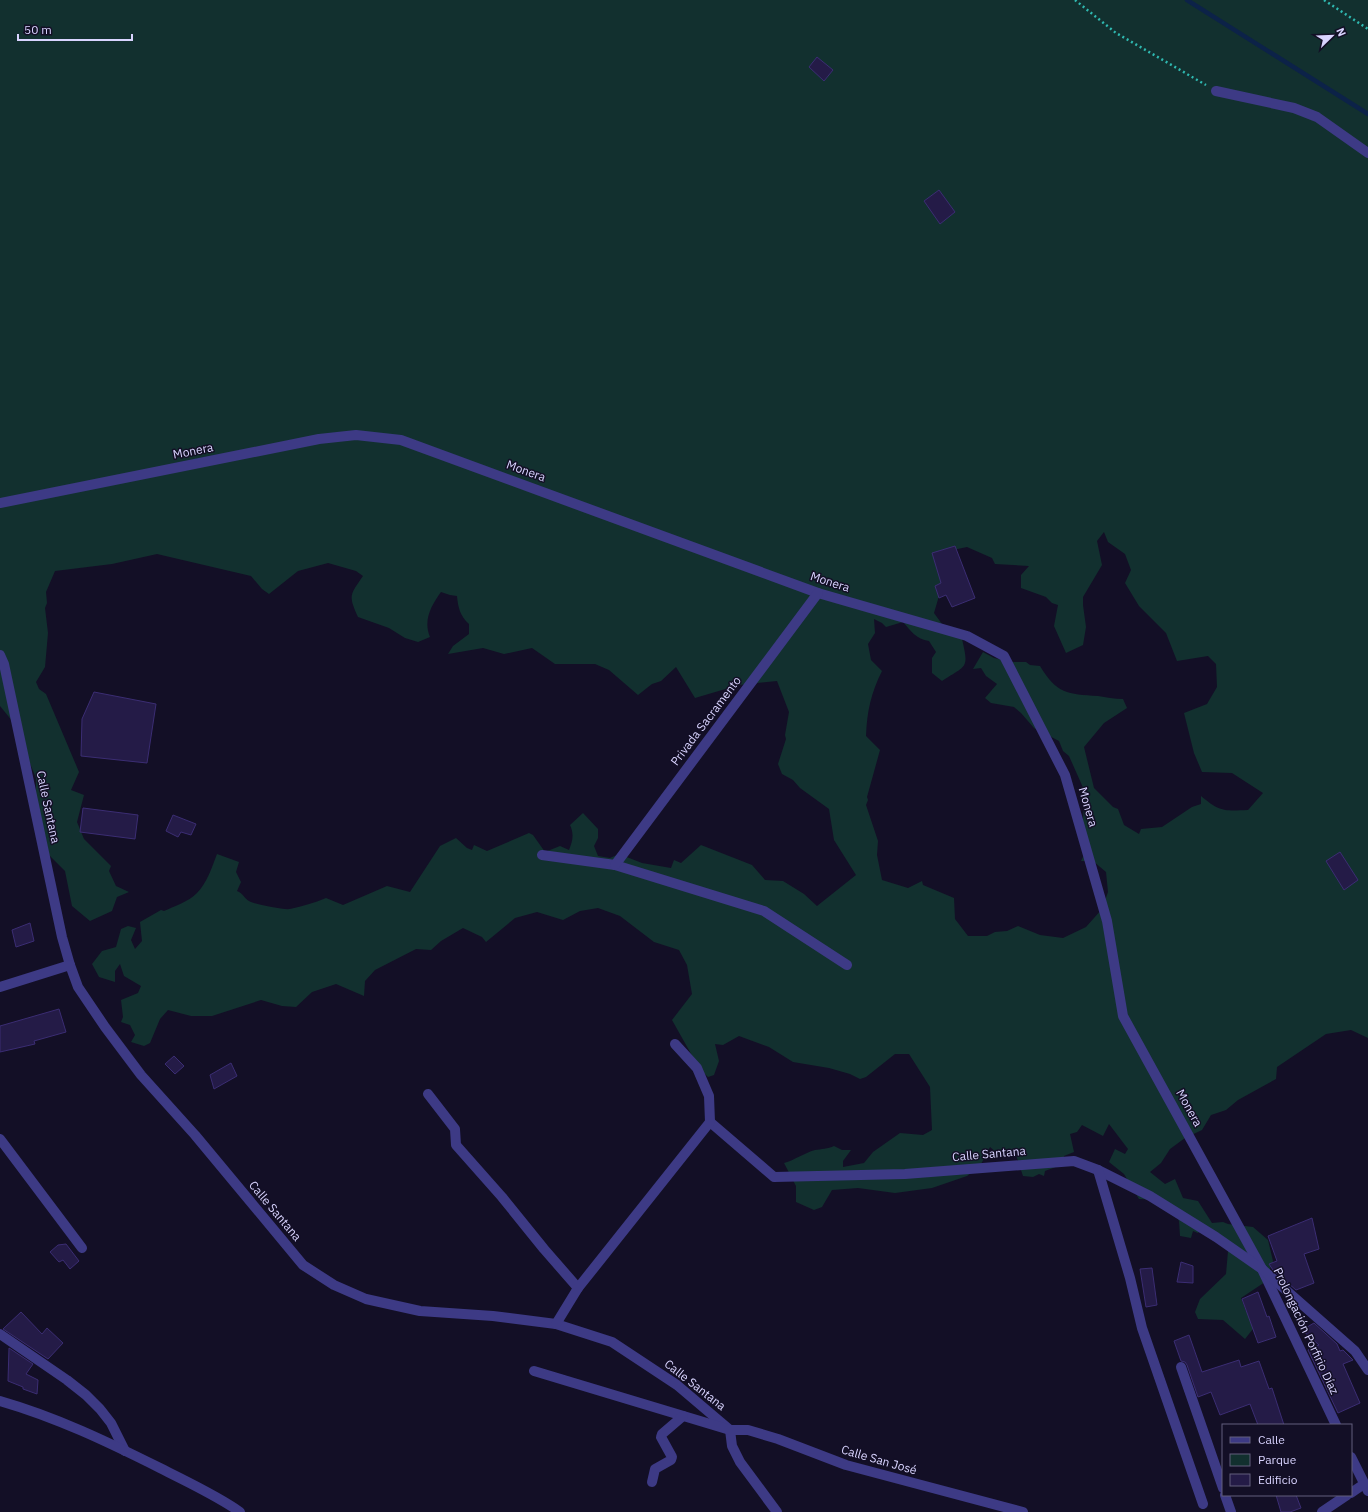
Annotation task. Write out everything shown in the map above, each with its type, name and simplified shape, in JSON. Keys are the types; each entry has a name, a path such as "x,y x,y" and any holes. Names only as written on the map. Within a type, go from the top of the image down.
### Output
{"street":[{"path":"1216,91 1294,108 1316,117 1368,154"},
{"name":"Monera","path":"0,503 319,439 356,435 401,440 818,593 968,636 1004,656 1065,775 1107,921 1123,1016 1262,1269"},
{"name":"Privada Sacramento","path":"615,865 818,593"},
{"name":"Calle Santana","path":"0,655 4,664 62,937 78,987 91,1008 141,1075 195,1135 303,1265 334,1285 366,1299 420,1311 493,1316 556,1324 612,1342 677,1385 730,1430"},
{"path":"542,855 615,865 764,910 847,965"},
{"path":"0,987 70,965"},
{"path":"556,1324 578,1288 710,1122 709,1096 697,1068 675,1044"},
{"path":"428,1094 455,1129 456,1145 502,1196 544,1249 578,1288"},
{"name":"Calle Santana","path":"710,1122 774,1176 905,1174 1074,1161 1098,1170 1150,1196 1216,1237 1262,1269"},
{"path":"0,1139 82,1248"},
{"path":"1098,1170 1130,1278 1142,1328 1203,1504"},
{"name":"Prolongación Porfirio Díaz","path":"1262,1269 1355,1351 1368,1370"},
{"name":"Prolongación Porfirio Díaz","path":"1262,1269 1336,1424"},
{"path":"0,1334 67,1380 86,1395 100,1409 110,1423 125,1451"},
{"path":"1180,1367 1222,1485"},
{"name":"Calle San José","path":"534,1371 730,1430 748,1430 778,1439 846,1465 1023,1512"},
{"path":"0,1401 46,1416 125,1451 210,1493 240,1512"},
{"path":"652,1482 656,1469 671,1460 672,1457 662,1434 683,1416"},
{"path":"730,1430 732,1446 740,1462 777,1512"},
{"path":"1352,1459 1366,1488 1352,1493"},
{"path":"1225,1496 1231,1512"},
{"path":"1322,1512 1346,1496"}],"path":[{"path":"1076,0 1116,33 1216,91"},
{"path":"1324,0 1368,29"}],"green space":[{"path":"0,0 1368,0 1368,1038 1351,1030 1326,1034 1277,1067 1276,1079 1238,1100 1226,1110 1211,1115 1202,1130 1185,1138 1170,1149 1161,1163 1150,1172 1165,1184 1175,1179 1183,1198 1198,1201 1212,1223 1223,1222 1253,1227 1268,1240 1273,1261 1265,1282 1241,1298 1246,1311 1260,1320 1245,1339 1223,1320 1198,1319 1195,1312 1200,1299 1226,1274 1228,1251 1203,1227 1198,1233 1193,1231 1191,1238 1180,1236 1179,1221 1172,1208 1161,1200 1139,1199 1124,1174 1109,1162 1115,1149 1125,1154 1128,1149 1109,1124 1103,1136 1082,1125 1077,1132 1070,1134 1074,1152 1064,1156 1061,1165 1045,1171 1044,1176 1039,1174 1033,1177 1023,1176 1015,1152 996,1152 990,1147 980,1166 967,1176 932,1188 895,1193 858,1188 832,1190 822,1207 814,1210 796,1202 796,1186 784,1163 811,1151 834,1146 842,1150 851,1150 843,1161 843,1167 864,1163 873,1152 900,1133 923,1135 932,1130 930,1087 909,1054 895,1054 866,1077 860,1079 850,1074 829,1068 793,1062 769,1047 739,1036 723,1045 715,1044 719,1061 714,1075 708,1077 699,1068 672,1020 692,994 687,965 679,950 654,942 620,916 598,908 580,911 563,920 537,912 515,918 486,942 482,937 463,928 441,941 431,950 416,949 375,970 365,981 364,996 336,984 312,992 296,1007 282,1006 261,1000 212,1016 191,1016 168,1010 160,1019 150,1043 144,1046 131,1042 135,1035 130,1025 121,1022 123,1017 121,1000 138,993 141,986 124,976 120,964 115,971 115,982 99,977 92,964 102,951 116,947 121,929 128,926 136,928 131,940 135,949 142,941 140,922 161,910 164,911 181,904 197,893 206,880 217,854 239,862 236,872 241,882 237,891 251,902 282,909 290,909 326,898 343,905 387,886 410,892 440,846 456,838 467,848 472,850 474,845 487,851 529,833 533,835 545,852 560,846 569,850 572,837 570,825 583,813 598,829 598,838 594,846 598,856 610,858 619,854 642,863 671,868 674,860 681,863 701,845 752,865 765,880 783,881 804,894 817,906 856,875 834,840 829,809 800,788 793,780 782,774 778,764 786,739 785,735 789,712 777,681 739,685 695,698 676,667 661,681 652,684 638,695 609,670 595,664 555,664 532,648 504,654 483,648 448,654 453,646 469,634 469,624 463,618 460,611 457,596 441,592 429,613 427,625 430,637 418,642 405,638 389,628 358,617 353,604 352,595 355,587 363,576 356,571 328,563 298,571 269,594 262,589 251,576 157,554 112,564 55,571 46,592 47,603 45,608 48,633 45,667 36,682 39,689 46,694 79,772 71,790 84,795 77,822 84,839 111,866 109,871 116,886 129,892 117,897 112,911 90,921 72,906 65,871 49,855 36,805 36,778 13,722 0,706","holes":["1104,532 1108,542 1125,554 1131,570 1125,583 1139,606 1166,633 1177,661 1208,656 1216,664 1217,687 1207,704 1184,713 1194,753 1202,772 1232,773 1263,793 1248,810 1228,810 1218,808 1201,796 1201,804 1192,807 1162,827 1141,829 1139,834 1124,825 1118,809 1113,807 1094,788 1084,747 1104,723 1127,708 1123,699 1064,691 1052,682 1040,666 1030,665 1026,662 1012,662 994,658 983,652 973,669 981,668 986,676 997,684 985,698 991,703 1014,707 1034,728 1059,741 1063,751 1069,756 1085,792 1082,832 1085,853 1081,861 1093,861 1106,872 1108,892 1102,909 1086,927 1063,938 1040,935 1018,926 1007,931 995,932 987,936 968,936 955,919 954,898 923,885 922,881 908,888 882,880 877,855 878,841 866,805 880,750 866,736 870,702 882,671 871,660 868,644 875,633 874,619 886,627 903,622 917,636 929,641 936,652 932,658 932,673 942,681 961,669 965,661 962,639 942,624 934,613 944,579 939,550 948,551 967,547 992,558 995,564 1029,566 1021,575 1021,588 1046,597 1052,603 1058,605 1054,626 1066,653 1083,645 1086,627 1083,597 1102,565 1097,541"]}],"building":[{"path":"817,57 833,70 824,81 809,67"},
{"path":"939,190 955,212 940,224 924,201"},
{"path":"955,546 975,598 952,607 946,595 939,598 935,586 941,583 932,553"},
{"path":"94,692 156,704 147,763 81,756 82,719"},
{"path":"83,808 138,815 135,839 80,832"},
{"path":"173,815 196,824 191,835 181,832 178,837 166,831"},
{"path":"1340,852 1358,880 1344,890 1326,861"},
{"path":"30,923 34,941 16,947 12,930"},
{"path":"59,1009 66,1032 34,1041 35,1044 0,1052 0,1026"},
{"path":"174,1056 184,1066 175,1074 165,1064"},
{"path":"231,1063 237,1076 214,1089 210,1075"},
{"path":"1312,1218 1319,1249 1304,1254 1314,1283 1296,1290 1273,1270 1269,1264 1277,1261 1268,1236"},
{"path":"66,1244 79,1261 70,1269 63,1260 59,1262 50,1252 58,1245"},
{"path":"1181,1262 1193,1266 1193,1283 1177,1282"},
{"path":"1152,1268 1157,1305 1146,1307 1140,1269"},
{"path":"1258,1292 1267,1317 1269,1316 1276,1337 1258,1343 1242,1299"},
{"path":"21,1312 42,1334 47,1328 63,1343 48,1359 3,1329"},
{"path":"1314,1323 1337,1344 1340,1351 1343,1350 1353,1360 1343,1364 1360,1403 1338,1413 1308,1350 1319,1345 1302,1330"},
{"path":"1189,1335 1202,1372 1239,1360 1241,1367 1259,1361 1269,1389 1272,1388 1284,1424 1258,1424 1250,1404 1220,1415 1211,1392 1198,1397 1187,1365 1185,1362 1181,1361 1174,1341"},
{"path":"9,1348 33,1364 26,1374 38,1380 37,1394 8,1381"},
{"path":"1276,1496 1296,1496 1301,1508 1290,1512 1281,1512"}],"waterway":[{"path":"1187,0 1368,114"}]}
